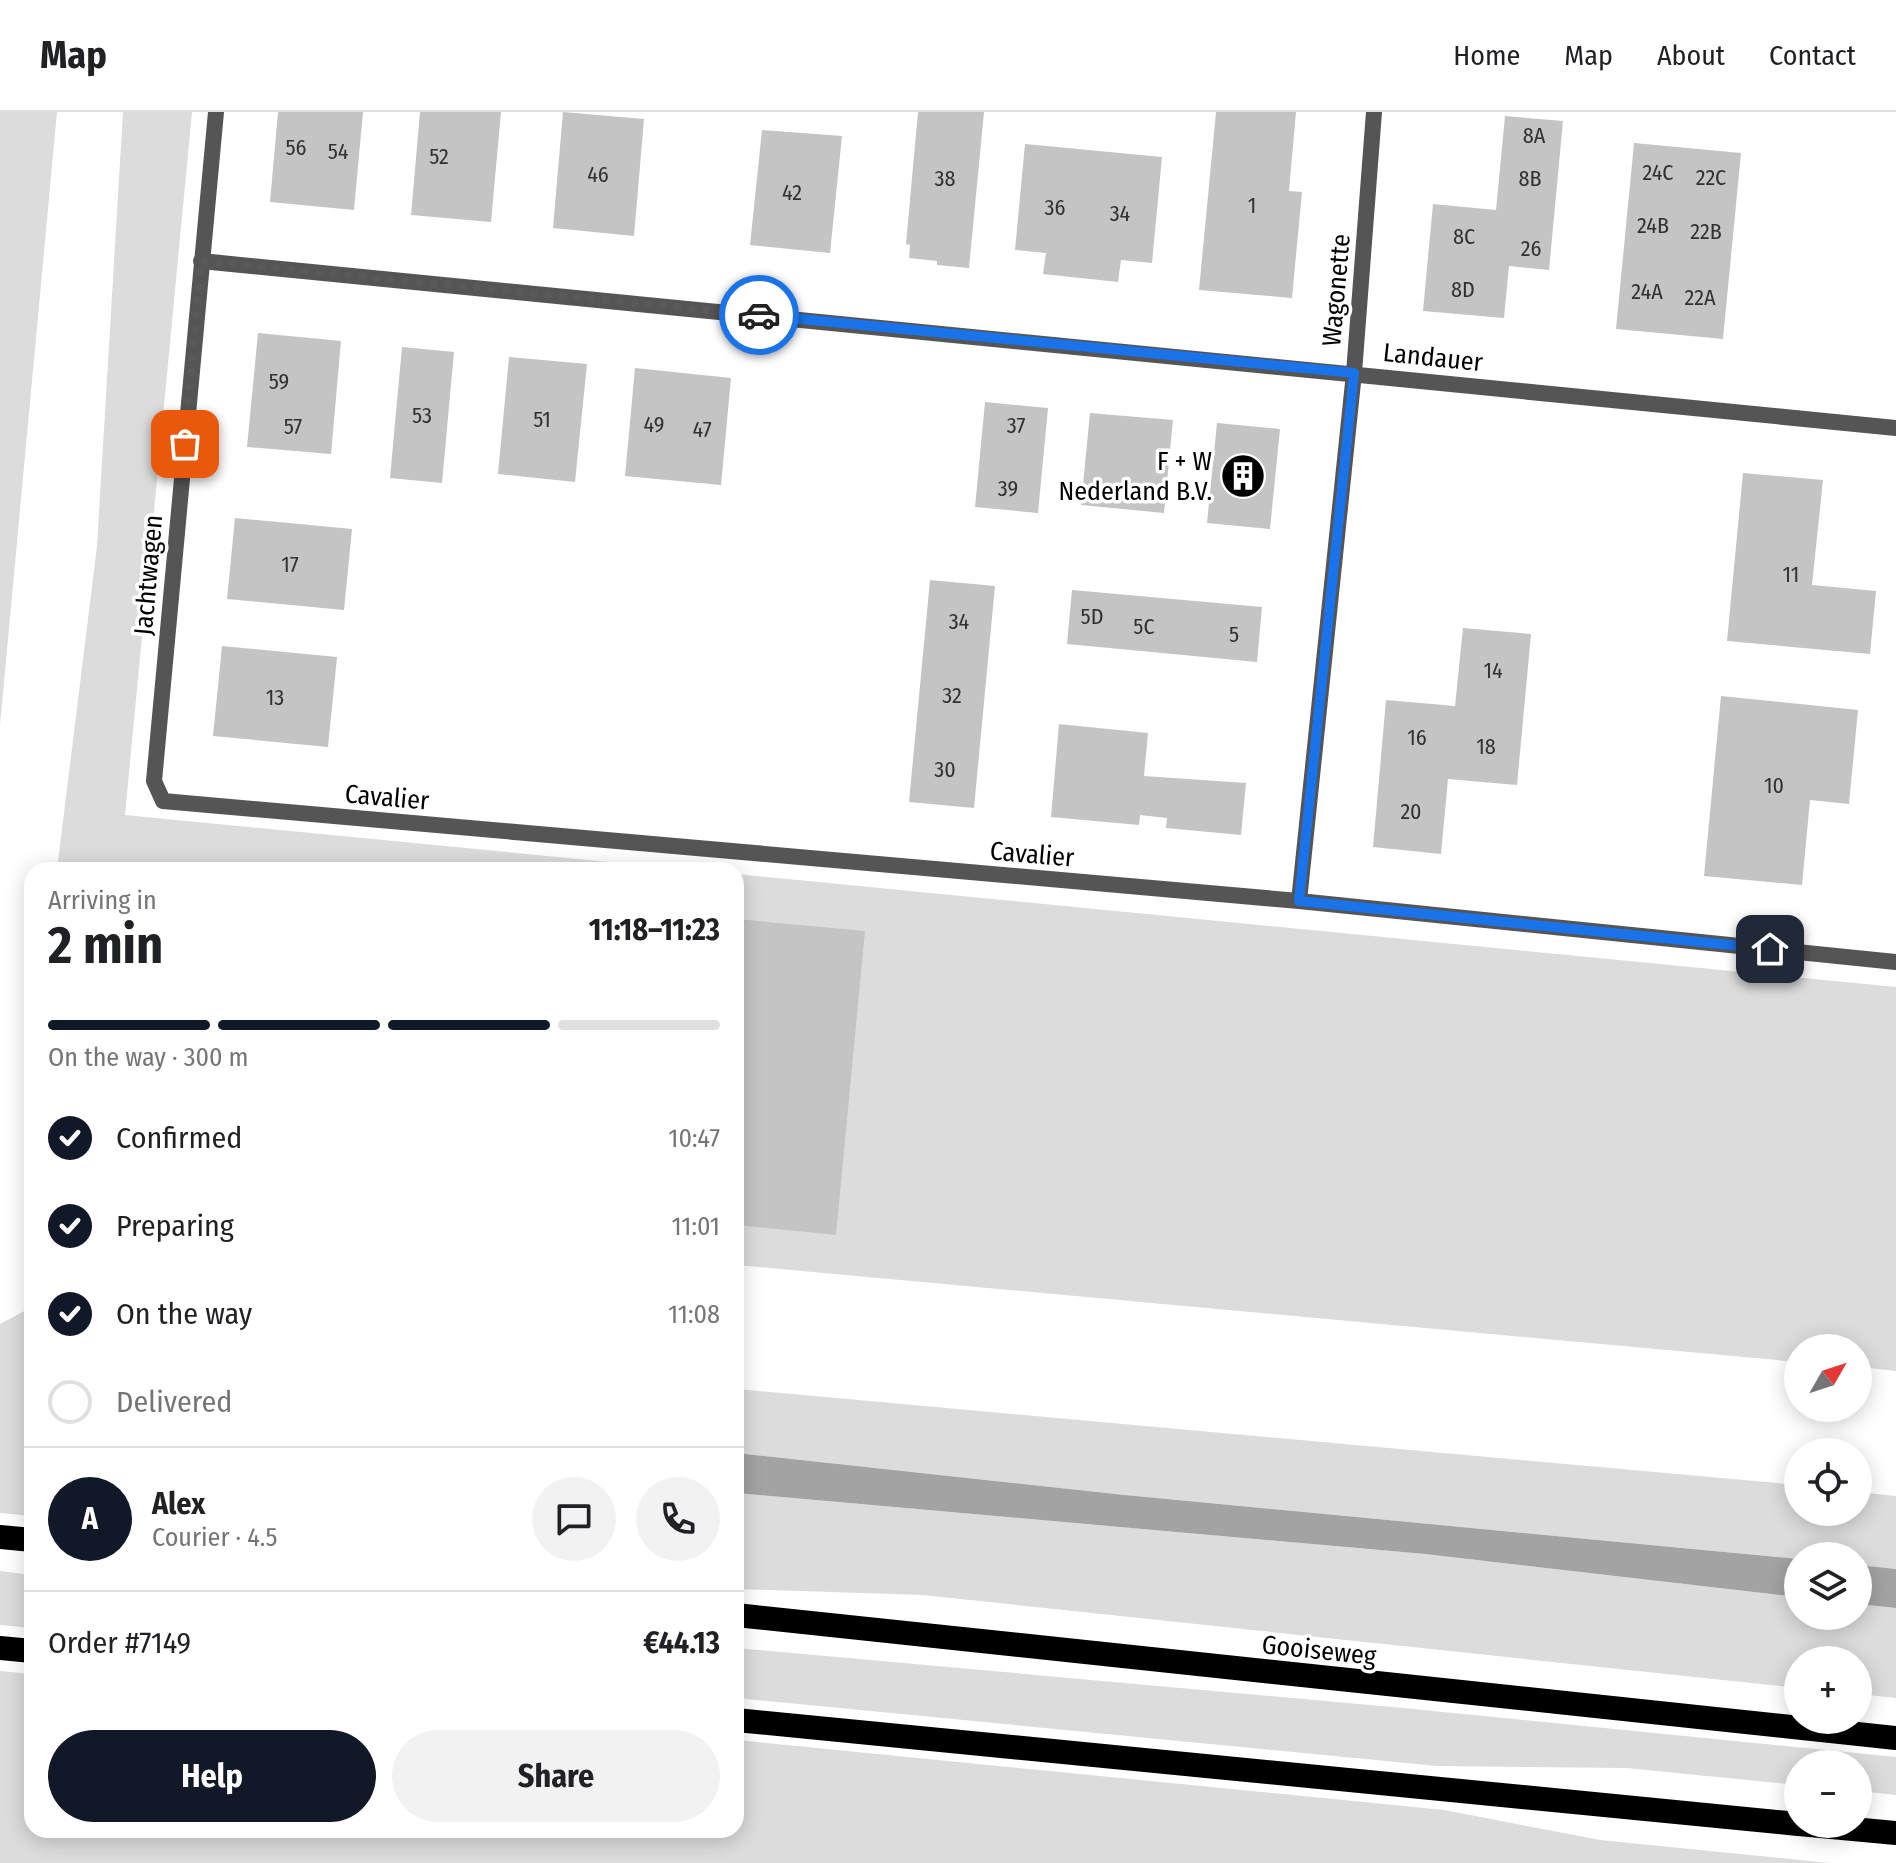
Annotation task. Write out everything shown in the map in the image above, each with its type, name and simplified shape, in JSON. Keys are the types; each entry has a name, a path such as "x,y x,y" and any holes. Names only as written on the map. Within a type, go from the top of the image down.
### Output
{"highway":[{"path":"0,1537 24,1539"},
{"name":"Gooiseweg","path":"744,1616 1896,1738"},
{"path":"0,1648 24,1650"},
{"path":"744,1721 1784,1823"},
{"path":"1872,1831 1896,1833"}],"street":[{"name":"Jachtwagen","path":"163,801 154,781 216,112"},
{"name":"Wagonette","path":"1299,901 1354,373 1374,112"},
{"name":"Landauer","path":"201,261 1896,428"},
{"name":"Cavalier","path":"163,801 1299,901 1896,962"}],"shaded area":[{"path":"0,112 57,112 0,725"},
{"path":"123,112 192,112 125,815 610,862 58,862 97,546"},
{"path":"744,875 1896,987 1896,1371 1872,1368 1872,1334 1784,1334 1784,1361 744,1266"},
{"path":"24,1311 24,1515 0,1513 0,1324"},
{"path":"744,1390 1784,1484 1784,1526 1872,1526 1872,1493 1896,1496 1896,1569 1872,1566 1872,1542 1784,1542 1784,1558 1125,1495 744,1454"},
{"path":"744,1454 1125,1495 1784,1558 1784,1595 1425,1554 744,1494"},
{"path":"744,1494 1425,1554 1784,1595 1784,1630 1872,1630 1872,1605 1896,1608 1896,1698 1872,1695 1872,1646 1784,1646 1784,1687 923,1595 744,1589"},
{"path":"1872,1566 1896,1569 1896,1608 1872,1605"},
{"path":"0,1571 24,1574 24,1627 0,1625"},
{"path":"744,1649 1403,1708 1826,1750 1784,1750 1784,1784 1626,1768 1437,1766 744,1699"},
{"path":"0,1671 24,1673 24,1838 744,1838 744,1741 1444,1810 1600,1840 1830,1863 0,1863"},
{"path":"1872,1755 1896,1757 1896,1795 1872,1792"}],"building":[{"path":"278,112 363,112 354,210 270,202"},
{"path":"420,112 501,112 491,222 411,215"},
{"path":"563,112 644,119 634,236 553,228"},
{"path":"918,112 984,112 969,268 909,258 910,245 906,244"},
{"path":"1216,112 1296,112 1289,191 1302,192 1292,298 1199,290"},
{"path":"1505,116 1563,121 1549,270 1509,266 1504,318 1423,311 1433,204 1496,210"},
{"path":"762,130 842,136 830,253 750,245"},
{"path":"1634,143 1741,153 1723,339 1616,329"},
{"path":"1025,144 1162,157 1152,263 1121,260 1118,282 1043,274 1046,253 1015,250"},
{"path":"258,333 341,341 331,454 247,447"},
{"path":"402,347 454,352 442,483 390,478"},
{"path":"509,357 587,364 575,482 498,474"},
{"path":"635,368 731,378 721,485 625,476"},
{"path":"985,402 1048,408 1038,513 975,507"},
{"path":"1090,413 1173,420 1164,513 1081,505"},
{"name":"F + W Nederland B.V.","path":"1217,423 1280,429 1270,529 1207,523"},
{"path":"1743,473 1823,480 1812,585 1876,591 1870,654 1727,641"},
{"path":"235,518 352,529 344,610 227,599"},
{"path":"930,580 995,586 974,808 909,802"},
{"path":"1072,590 1262,607 1257,662 1067,644"},
{"path":"1463,628 1531,634 1517,785 1448,779 1441,854 1373,847 1386,700 1455,706"},
{"path":"222,646 337,657 328,747 213,736"},
{"path":"1721,696 1858,710 1849,804 1810,800 1802,885 1704,876"},
{"path":"1059,724 1148,733 1144,776 1246,783 1241,835 1166,828 1167,818 1140,815 1139,825 1051,817"},
{"path":"744,920 865,931 836,1235 744,1226"}],"way so far":[{"path":"185,444 201,261 759,315"}],"place":[{"name":"F + W Nederland B.V.","path":"1243,476"}],"route":[{"path":"759,315 1354,373 1299,901 1770,949"}]}
